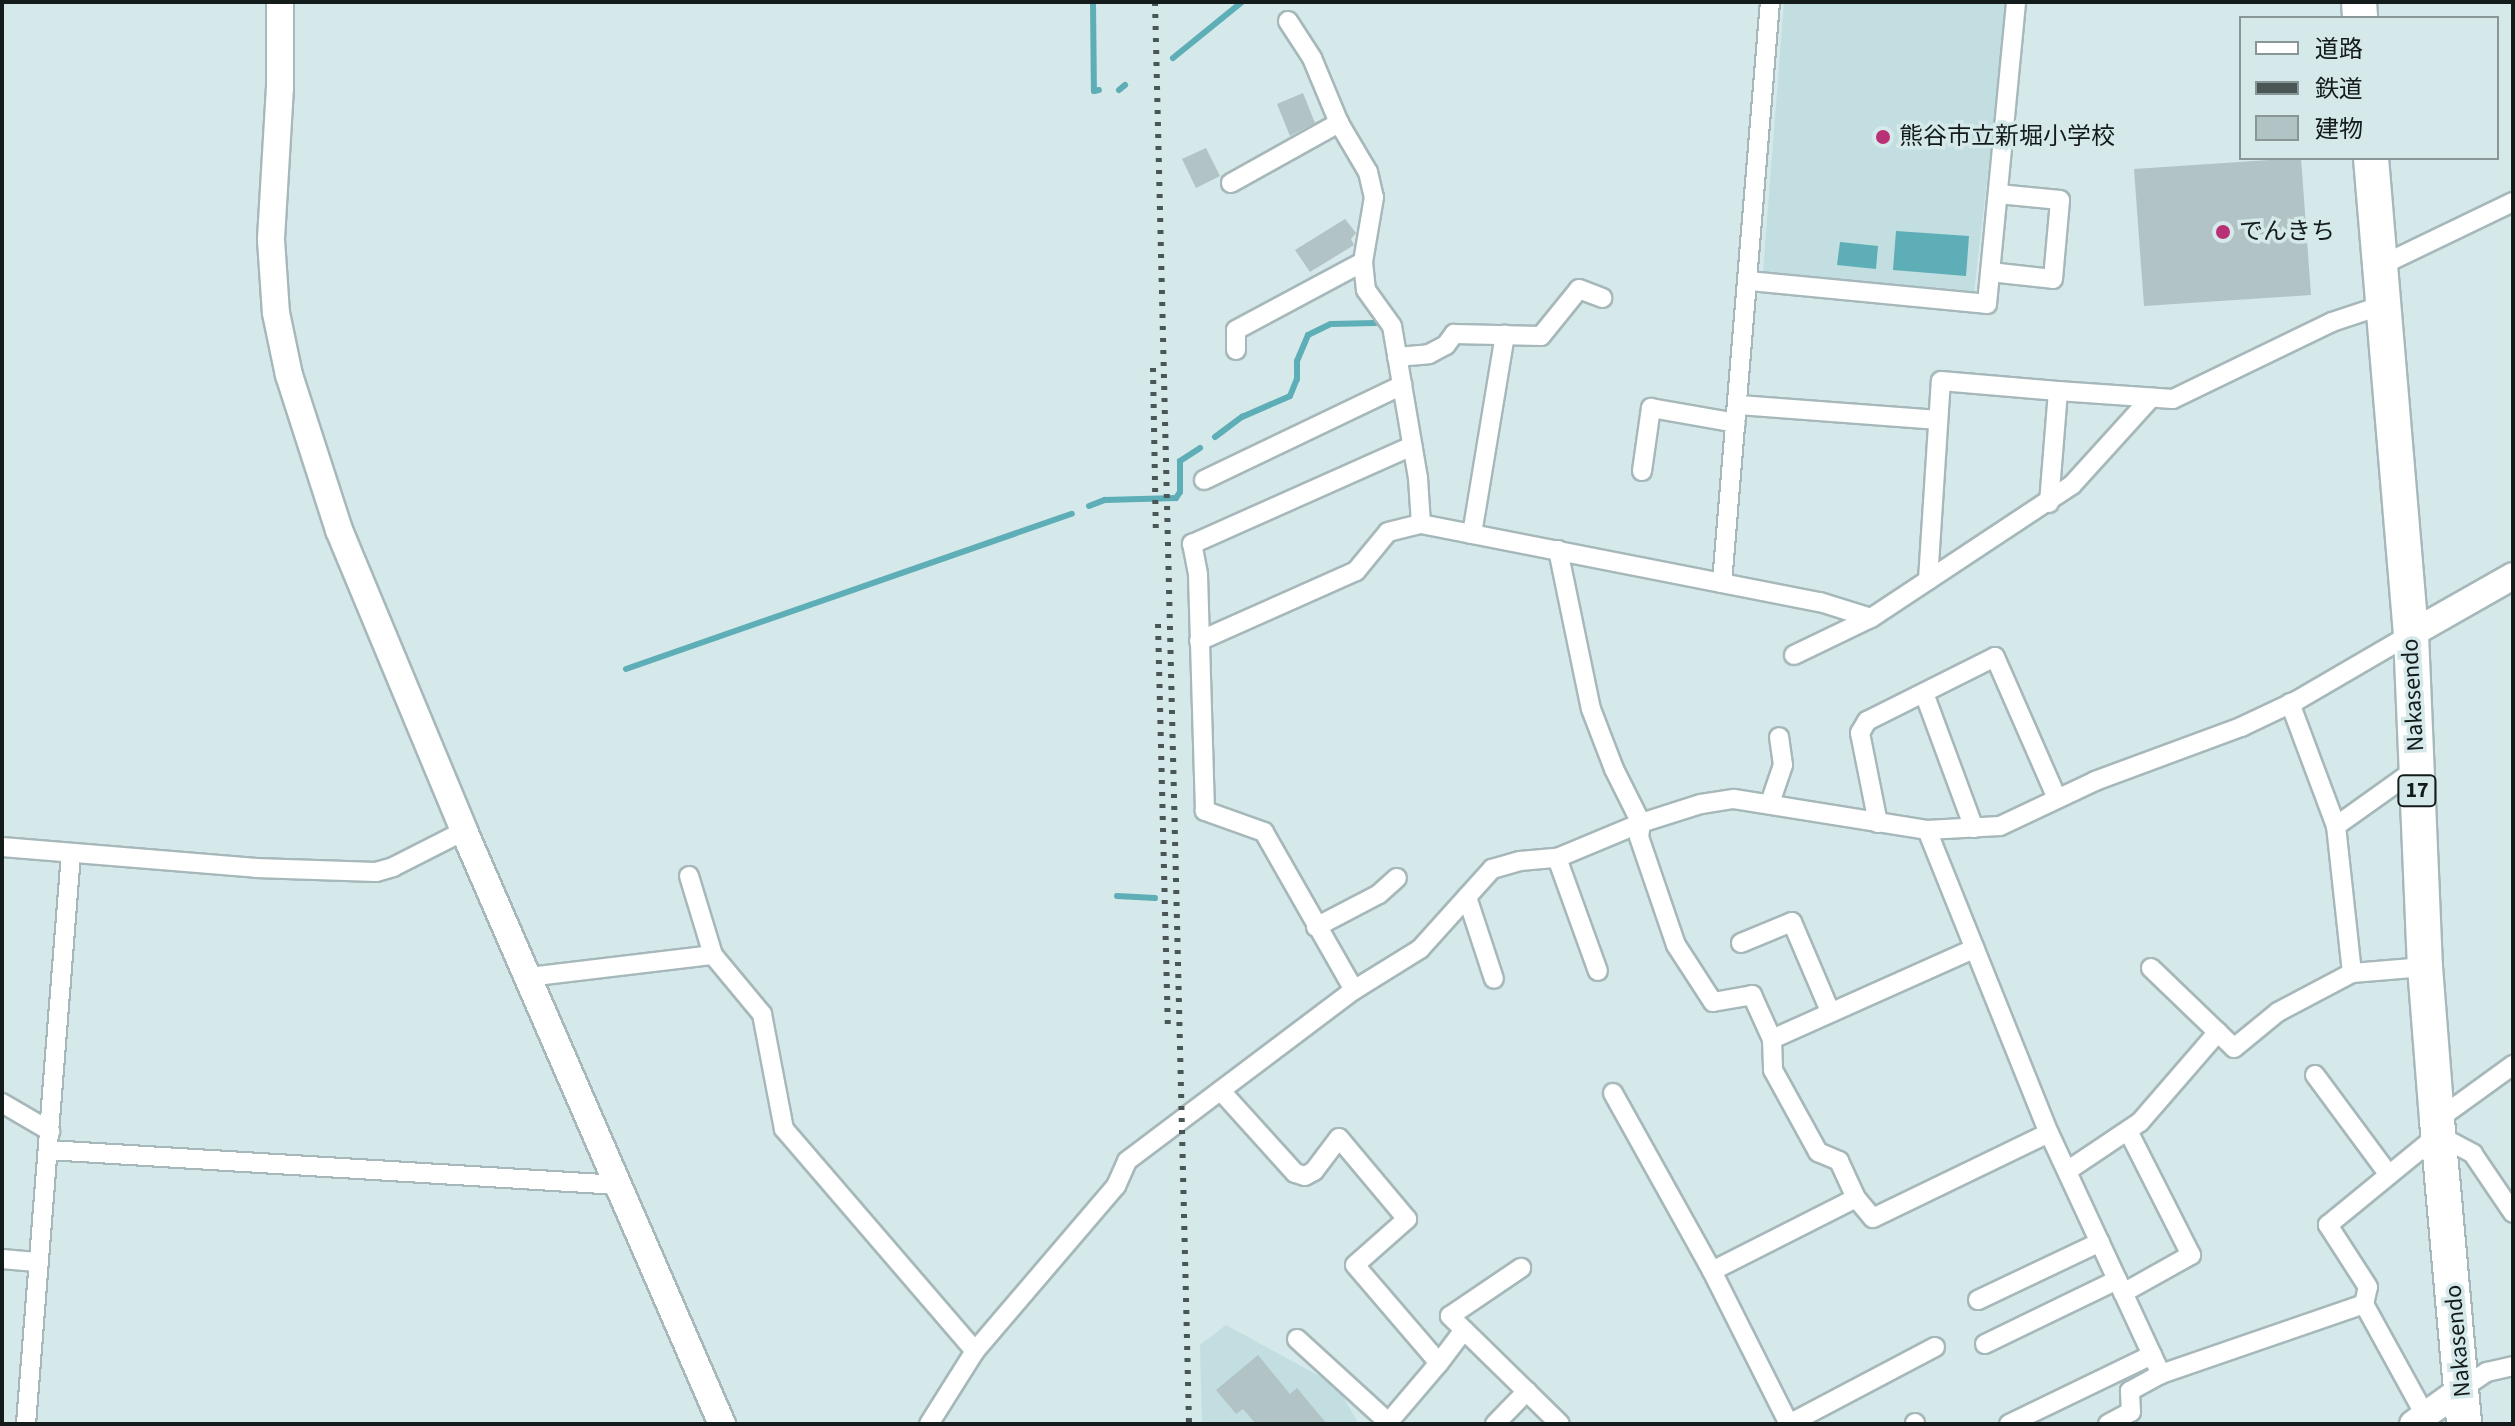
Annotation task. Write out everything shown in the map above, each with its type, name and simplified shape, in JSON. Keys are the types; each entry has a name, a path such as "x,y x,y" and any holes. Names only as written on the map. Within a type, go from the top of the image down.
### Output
{"highway":[{"name":"Nakasendo","path":"2371,160 2411,634 2425,967 2464,1424"}],"street":[{"path":"280,2 280,87 271,240 279,329 289,375 339,530 464,831 722,1424"},
{"path":"1722,583 1770,2"},
{"path":"1749,281 1987,304 2016,2"},
{"path":"1288,21 1312,58 1339,123 1368,172 1374,197 1363,262 1366,290 1392,326 1421,524"},
{"path":"1231,183 1339,123"},
{"path":"1990,272 2053,279 2060,200 1998,194"},
{"path":"2380,266 2513,202"},
{"path":"1236,350 1236,330 1363,262"},
{"path":"1397,357 1429,354 1446,345 1454,334 1541,336 1579,289 1602,298"},
{"path":"1928,580 1936,420 1941,381 2173,399 2332,322 2383,305"},
{"path":"1472,534 1505,335"},
{"path":"1204,480 1402,385"},
{"path":"2049,503 2058,391"},
{"path":"1794,655 1871,618 2049,503 2072,485 2151,398"},
{"path":"1642,471 1651,408 1936,420"},
{"path":"1354,990 1264,832 1205,811 1198,574 1192,544 1412,446"},
{"path":"1199,641 1356,571 1388,532 1421,524 1820,602 1871,618"},
{"path":"1558,550 1591,709 1614,769 1641,823 1639,837 1676,945 1713,1002 1752,995 1772,1039 1773,1070 1818,1152 1839,1161 1856,1198 1873,1218 2049,1133"},
{"path":"929,1424 975,1351 1116,1186 1127,1161 1354,990 1420,949 1492,869 1520,861 1557,858 1641,823 1701,804 1734,799 1927,830 2000,826 2057,798 2241,727 2290,703 2513,576"},
{"path":"1878,823 1860,733 1867,721 1995,657 2057,798"},
{"path":"1924,693 1974,828"},
{"path":"2290,703 2336,826 2352,973"},
{"path":"1770,803 1783,765 1779,737"},
{"path":"2336,826 2416,769"},
{"path":"1927,830 2049,1133 2161,1374"},
{"path":"2,847 256,868 376,872 393,867 464,831"},
{"path":"26,1424 71,853"},
{"path":"1557,858 1598,971"},
{"path":"689,876 713,955 762,1014 784,1129 975,1351"},
{"path":"1316,927 1379,894 1397,878"},
{"path":"1467,897 1494,979"},
{"path":"1741,943 1792,922 1830,1011"},
{"path":"1772,1039 1975,948"},
{"path":"528,977 713,955"},
{"path":"2151,968 2234,1048 2278,1012 2352,973 2425,967"},
{"path":"2067,1171 2140,1122 2218,1032"},
{"path":"2513,1065 2328,1225 2368,1287 2364,1304 2419,1420 2487,1372 2513,1366"},
{"path":"2315,1075 2389,1175"},
{"path":"1221,1091 1295,1173 1305,1176 1314,1171 1339,1138 1407,1219 1355,1265 1439,1363"},
{"path":"1613,1093 1712,1271 1789,1424 1935,1347"},
{"path":"2,1103 50,1131"},
{"path":"2437,1128 2473,1154 2513,1213"},
{"path":"1985,1344 2191,1255 2128,1131"},
{"path":"48,1150 618,1185"},
{"path":"1712,1271 1856,1198"},
{"path":"1978,1300 2100,1242"},
{"path":"2,1259 39,1262"},
{"path":"1521,1268 1450,1316 1560,1424"},
{"path":"2108,1424 2131,1412 2130,1391 2161,1374 2364,1304"},
{"path":"1297,1339 1387,1423 1464,1330"},
{"path":"2009,1424 2152,1355"},
{"path":"1495,1424 1527,1391"}],"shaded area":[{"name":"熊谷市立新堀小学校","path":"1784,2 2008,2 1974,292 1763,272"},
{"path":"1226,1325 1336,1385 1359,1424 1202,1424 1200,1345"}],"water":[{"path":"1896,231 1969,236 1966,276 1893,270"},
{"path":"1840,242 1878,246 1876,269 1837,265"}],"building":[{"path":"1303,93 1315,123 1290,136 1277,104"},
{"path":"1206,148 1220,176 1196,188 1182,159"},
{"name":"でんきち","path":"2301,160 2311,295 2144,306 2134,169"},
{"path":"1345,219 1356,233 1351,239 1354,245 1310,272 1295,250"},
{"path":"1258,1355 1290,1394 1297,1388 1327,1424 1256,1424 1243,1409 1236,1414 1216,1390"}],"waterway":[{"path":"1093,2 1094,91 1099,90"},
{"path":"1173,58 1242,2"},
{"path":"1119,90 1125,85"},
{"path":"1215,437 1242,417 1290,396 1297,379 1297,361 1308,335 1331,324 1376,323"},
{"path":"1089,506 1105,500 1176,498 1180,492 1180,461 1200,448"},
{"path":"626,669 1072,514"},
{"path":"1117,896 1155,898"}],"railway":[{"path":"1155,2 1189,1424"},
{"path":"1153,368 1156,532"},
{"path":"1158,624 1168,1028"}],"place":[{"name":"熊谷市立新堀小学校","path":"1883,137"},
{"name":"でんきち","path":"2223,232"}]}
